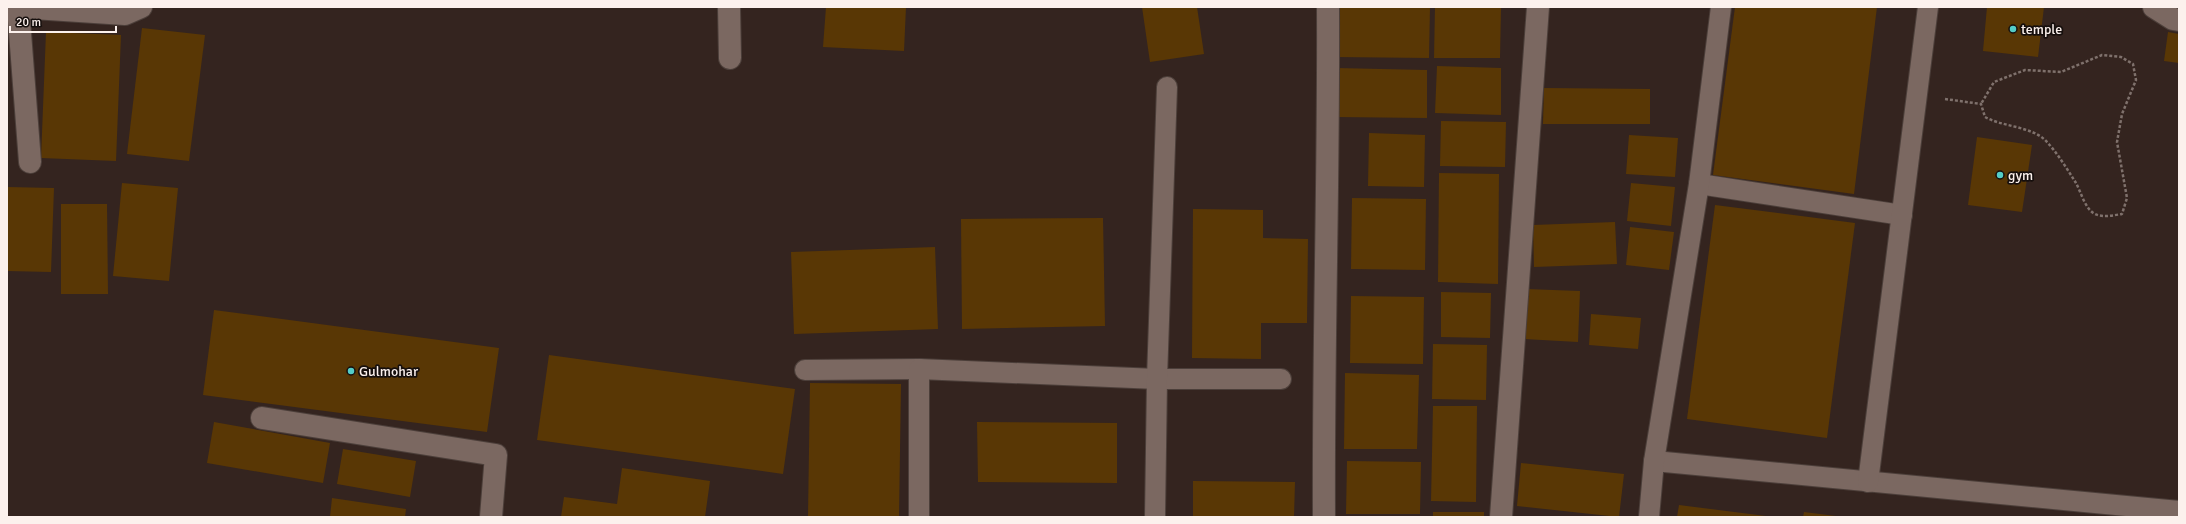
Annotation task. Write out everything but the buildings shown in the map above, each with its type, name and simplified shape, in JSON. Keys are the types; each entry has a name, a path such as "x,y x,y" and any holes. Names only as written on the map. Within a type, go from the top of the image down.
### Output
{"street":[{"path":"30,162 18,7 125,14 141,7"},
{"path":"729,7 730,58"},
{"path":"1324,517 1323,391 1329,162 1328,7"},
{"path":"1501,517 1538,7"},
{"path":"2154,7 2173,19 2179,20"},
{"path":"262,418 496,454 491,517"}],"lane":[{"path":"1649,517 1654,461 1699,184 1721,7"},
{"path":"1868,482 1928,7"},
{"path":"1155,517 1157,379 1167,87"},
{"path":"1699,184 1902,215"},
{"path":"919,369 919,517"},
{"path":"805,370 919,369 1157,379 1281,379"},
{"path":"1654,461 2179,511"}],"path":[{"path":"2102,55 2121,57 2133,64 2136,80 2122,114 2117,142 2127,198 2122,214 2112,216 2095,214 2086,205 2076,184 2044,139 2027,131 1985,117 1981,104 1994,82 2025,70 2061,72 2102,55"},
{"path":"1917,95 1981,104"}],"place":[{"name":"temple","path":"2013,29"},
{"name":"gym","path":"2000,175"},
{"name":"Gulmohar","path":"351,371"}]}
